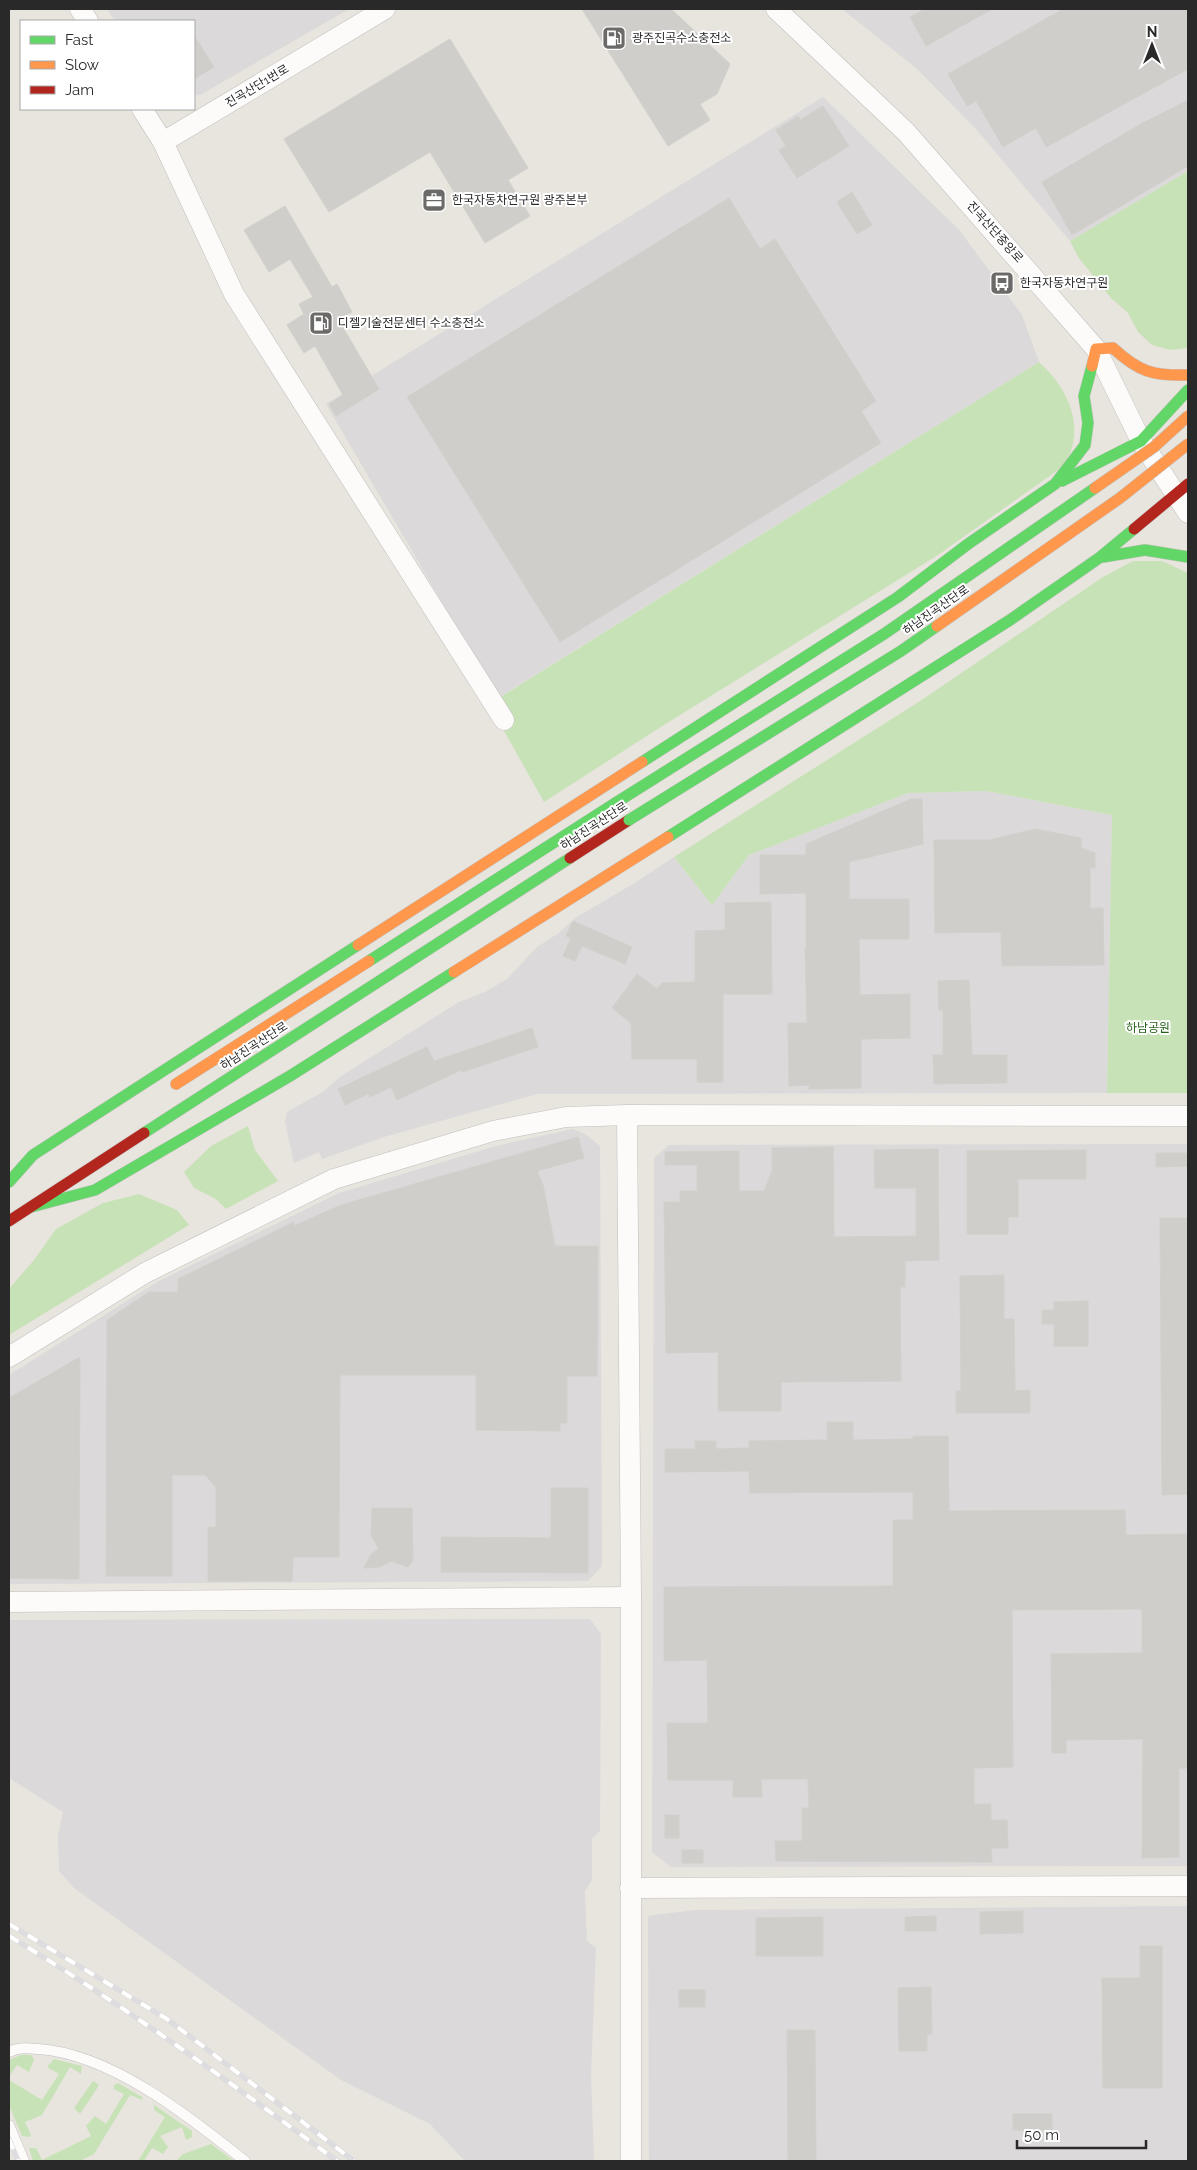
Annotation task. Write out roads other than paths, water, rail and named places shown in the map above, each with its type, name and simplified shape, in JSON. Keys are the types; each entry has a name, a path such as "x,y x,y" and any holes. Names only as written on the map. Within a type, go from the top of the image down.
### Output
{"highway":[{"path":"1055,484 1086,445 1088,423 1084,396 1096,349 1113,348 1136,368 1150,374 1162,376 1188,374"},
{"path":"9,1182 33,1155 82,1122 898,597 968,544 1055,484 1141,441 1188,390"},
{"name":"하남진곡산단로","path":"167,1089 884,634 1154,447 1188,416"},
{"name":"하남진곡산단로","path":"13,1219 629,820 901,651 1120,498 1188,444"},
{"path":"31,1207 95,1190 290,1076 1001,625 1099,558 1182,490"},
{"path":"1099,558 1136,550 1159,549 1188,556"},
{"path":"9,1186 34,1171"}],"street":[{"path":"80,9 87,20"},
{"name":"진곡산단1번로","path":"163,142 385,9"},
{"name":"진곡산단중앙로","path":"776,9 906,132 1096,349 1141,441 1182,490 1188,513"},
{"path":"143,110 163,142 234,294 504,720"},
{"path":"627,1115 631,1597 631,2161"},
{"path":"9,1357 145,1274 334,1179 494,1131 566,1117 627,1115 1188,1116"},
{"path":"9,1602 631,1597"},
{"path":"630,1888 1188,1886"}],"lane":[{"path":"9,2052 16,2048 46,2049 65,2052 105,2067 191,2120 245,2161"},
{"path":"9,2125 24,2161"}],"railway":[{"path":"9,1924 167,2019 354,2161"},
{"path":"9,1936 93,1989 176,2045 337,2161"},
{"path":"9,2139 18,2161"}],"place":[{"name":"광주진곡수소충전소","path":"614,38"},
{"name":"한국자동차연구원 광주본부","path":"434,200"},
{"name":"한국자동차연구원","path":"1002,283"},
{"name":"디젤기술전문센터 수소충전소","path":"321,323"}],"park label":[{"name":"하남공원","path":"1148,1028"}]}
